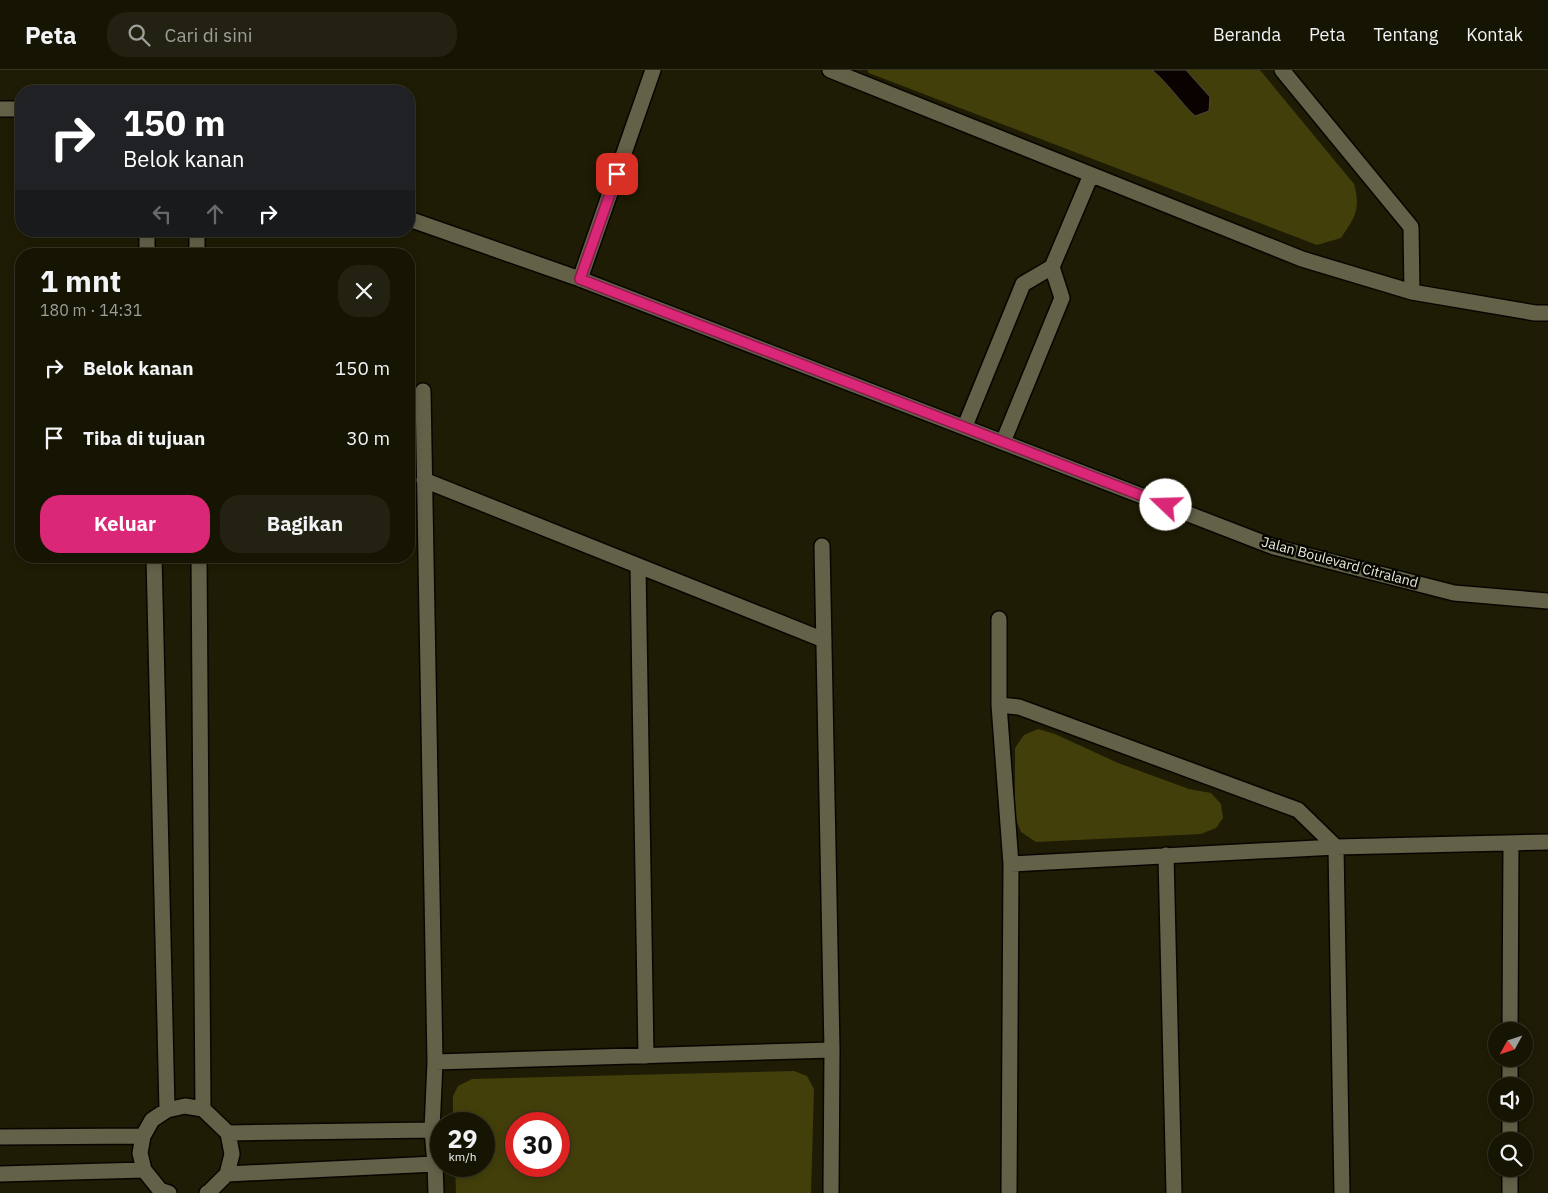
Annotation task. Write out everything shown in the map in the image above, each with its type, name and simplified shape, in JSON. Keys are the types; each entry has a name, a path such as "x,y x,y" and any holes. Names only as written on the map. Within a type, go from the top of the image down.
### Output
{"street":[{"path":"580,279 654,70"},
{"path":"830,70 1302,259 1412,292 1548,314"},
{"path":"1282,70 1411,228 1412,292"},
{"path":"0,109 15,109"},
{"path":"965,426 1023,284 1052,267 1091,174"},
{"name":"Jalan Boulevard Citraland","path":"415,220 580,279 1274,546 1454,593 1548,601"},
{"path":"1003,442 1062,298 1052,267"},
{"path":"423,391 435,1062 433,1112"},
{"path":"424,480 824,640"},
{"path":"822,546 832,1050 831,1193"},
{"path":"154,563 167,1110"},
{"path":"199,563 203,1109"},
{"path":"638,566 646,1056"},
{"path":"999,619 999,704 1011,864 1009,1193"},
{"path":"999,704 1019,707 1298,810 1336,847 1342,1193"},
{"path":"1011,864 1336,847 1548,842"},
{"path":"1510,1022 1511,843"},
{"path":"1166,855 1174,1193"},
{"path":"435,1062 832,1050"},
{"path":"169,1193 160,1190 144,1170 140,1153 143,1136 152,1120 167,1110 185,1106 203,1109 228,1133 232,1154 227,1174 207,1193"},
{"path":"228,1133 430,1130"},
{"path":"0,1137 143,1136"},
{"path":"227,1174 430,1164"},
{"path":"0,1174 144,1170"},
{"path":"435,1177 436,1193"},
{"path":"1510,1177 1510,1193"}],"shaded area":[{"path":"867,70 1260,70 1354,184 1357,207 1353,219 1341,238 1317,245 869,73"},
{"path":"1152,70 1186,70 1210,97 1209,111 1195,116"},
{"path":"1038,729 1055,734 1118,763 1189,789 1211,793 1221,804 1223,818 1216,828 1201,834 1036,842 1021,832 1015,817 1015,748 1024,735"},
{"path":"794,1071 807,1076 814,1089 811,1193 456,1193 455,1177 495,1177 495,1112 453,1112 453,1096 458,1086 472,1079"}],"route":[{"path":"617,174 580,279 1166,505"}]}
